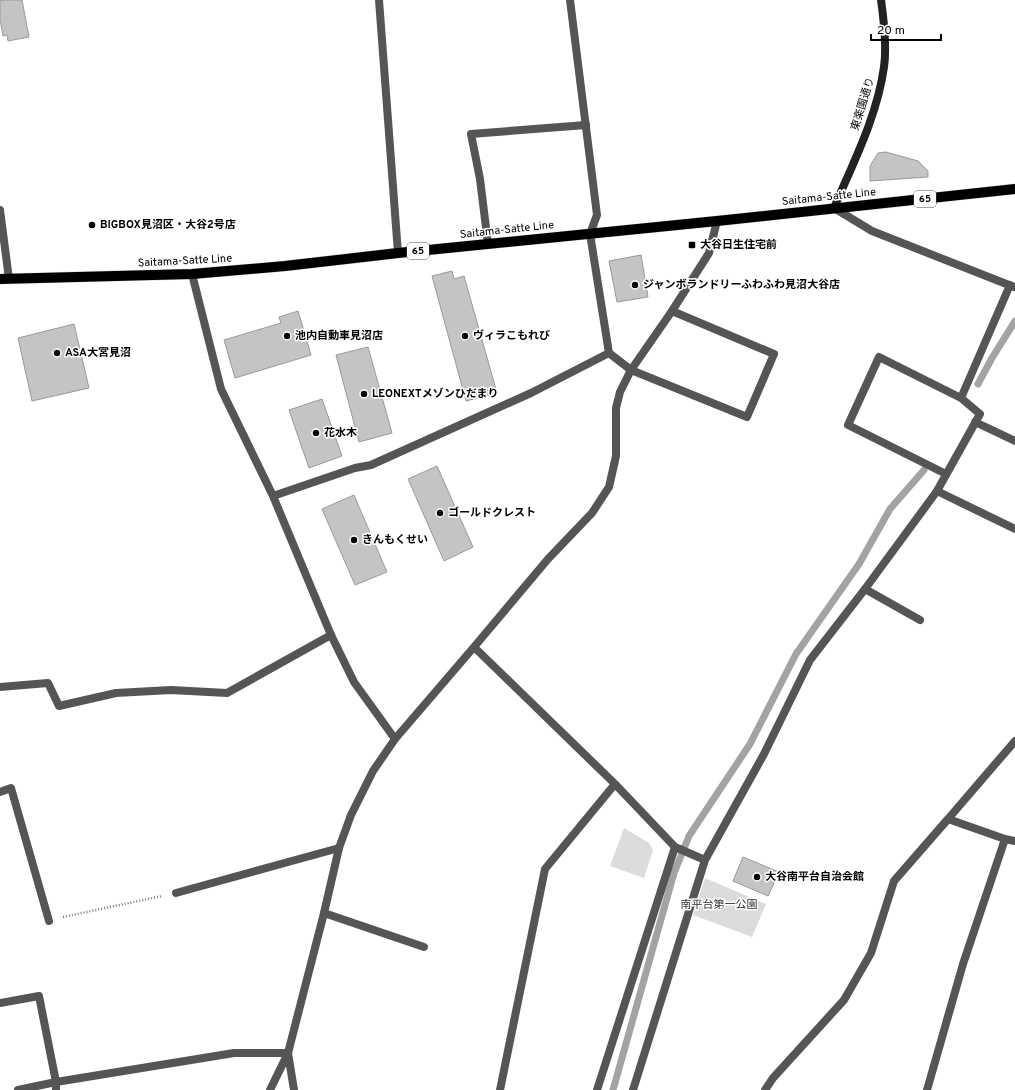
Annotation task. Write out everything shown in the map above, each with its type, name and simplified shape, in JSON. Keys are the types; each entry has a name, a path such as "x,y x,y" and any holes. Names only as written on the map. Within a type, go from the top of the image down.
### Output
{"main road":[{"name":"Saitama-Satte Line","path":"4,279 192,274 285,266 1015,189"}],"street":[{"path":"379,0 398,254"},
{"path":"570,0 597,215 590,234 609,353 631,370 746,417 774,354 672,311"},
{"name":"東楽園通り","path":"834,208 868,128 879,96 884,66 885,30 881,0"},
{"path":"488,244 480,179 471,134 586,126"},
{"path":"834,208 872,231 1012,286 961,398"},
{"path":"0,210 4,279"},
{"path":"270,1090 288,1053 339,848 350,815 373,771 395,739 548,559 592,513 609,487 616,456 616,408 620,392 631,370 672,311 709,253 717,221"},
{"path":"192,274 221,389 273,496 331,635 354,682 395,739"},
{"path":"273,496 355,468 371,465 530,393 609,353"},
{"path":"633,1090 706,860 764,754 810,660 865,589 937,491 980,414 961,398 879,357 848,425 946,474"},
{"path":"975,422 1015,441"},
{"path":"937,491 1015,528"},
{"path":"865,589 920,620"},
{"path":"0,687 48,683 59,706 116,692 171,690 227,693 331,635"},
{"path":"474,647 616,784 676,847 706,860"},
{"path":"765,1090 773,1078 844,1000 871,953 894,881 1015,741"},
{"path":"500,1090 545,870 616,784"},
{"path":"0,792 11,788 49,921"},
{"path":"948,819 1005,839 1015,841"},
{"path":"927,1090 963,964 1005,839"},
{"path":"597,1090 676,847"},
{"path":"176,893 339,848"},
{"path":"324,913 424,947"},
{"path":"0,1003 39,996 56,1086"},
{"path":"18,1090 56,1086 234,1053 288,1053"},
{"path":"288,1053 294,1090"}],"path":[{"path":"49,921 176,893"}],"green space":[{"path":"624,828 649,843 653,850 644,878 610,866"},
{"name":"南平台第一公園","path":"705,878 766,904 752,937 693,915"}],"building":[{"path":"22,0 29,37 8,41 7,35 3,36 0,19 0,1"},
{"path":"886,152 918,161 928,171 928,177 870,181 870,166 878,153"},
{"path":"641,255 648,297 617,302 609,261"},
{"name":"ヴィラこもれび","path":"452,271 454,279 464,276 497,393 466,401 432,276"},
{"path":"298,311 311,355 235,378 224,340 281,323 279,317"},
{"path":"74,324 89,388 32,401 18,338"},
{"name":"LEONEXTメゾンひだまり","path":"368,347 392,433 359,442 336,355"},
{"name":"花水木","path":"322,399 342,456 309,468 289,410"},
{"name":"ゴールドクレスト","path":"437,466 473,547 444,561 408,479"},
{"name":"きんもくせい","path":"354,495 387,572 355,585 322,509"},
{"path":"743,857 779,872 768,896 733,881"}],"waterway":[{"path":"978,384 1015,321"},
{"path":"613,1090 674,873 689,836 750,744 796,654 859,564 890,509 924,470"}],"place":[{"name":"BIGBOX見沼区・大谷2号店","path":"92,225"},
{"name":"大谷日生住宅前","path":"692,245"},
{"name":"ジャンボランドリーふわふわ見沼大谷店","path":"635,285"},
{"name":"池内自動車見沼店","path":"287,336"},
{"name":"ヴィラこもれび","path":"465,336"},
{"name":"ASA大宮見沼","path":"57,353"},
{"name":"LEONEXTメゾンひだまり","path":"364,394"},
{"name":"花水木","path":"316,433"},
{"name":"ゴールドクレスト","path":"440,513"},
{"name":"きんもくせい","path":"354,540"},
{"name":"大谷南平台自治会館","path":"757,877"}]}
